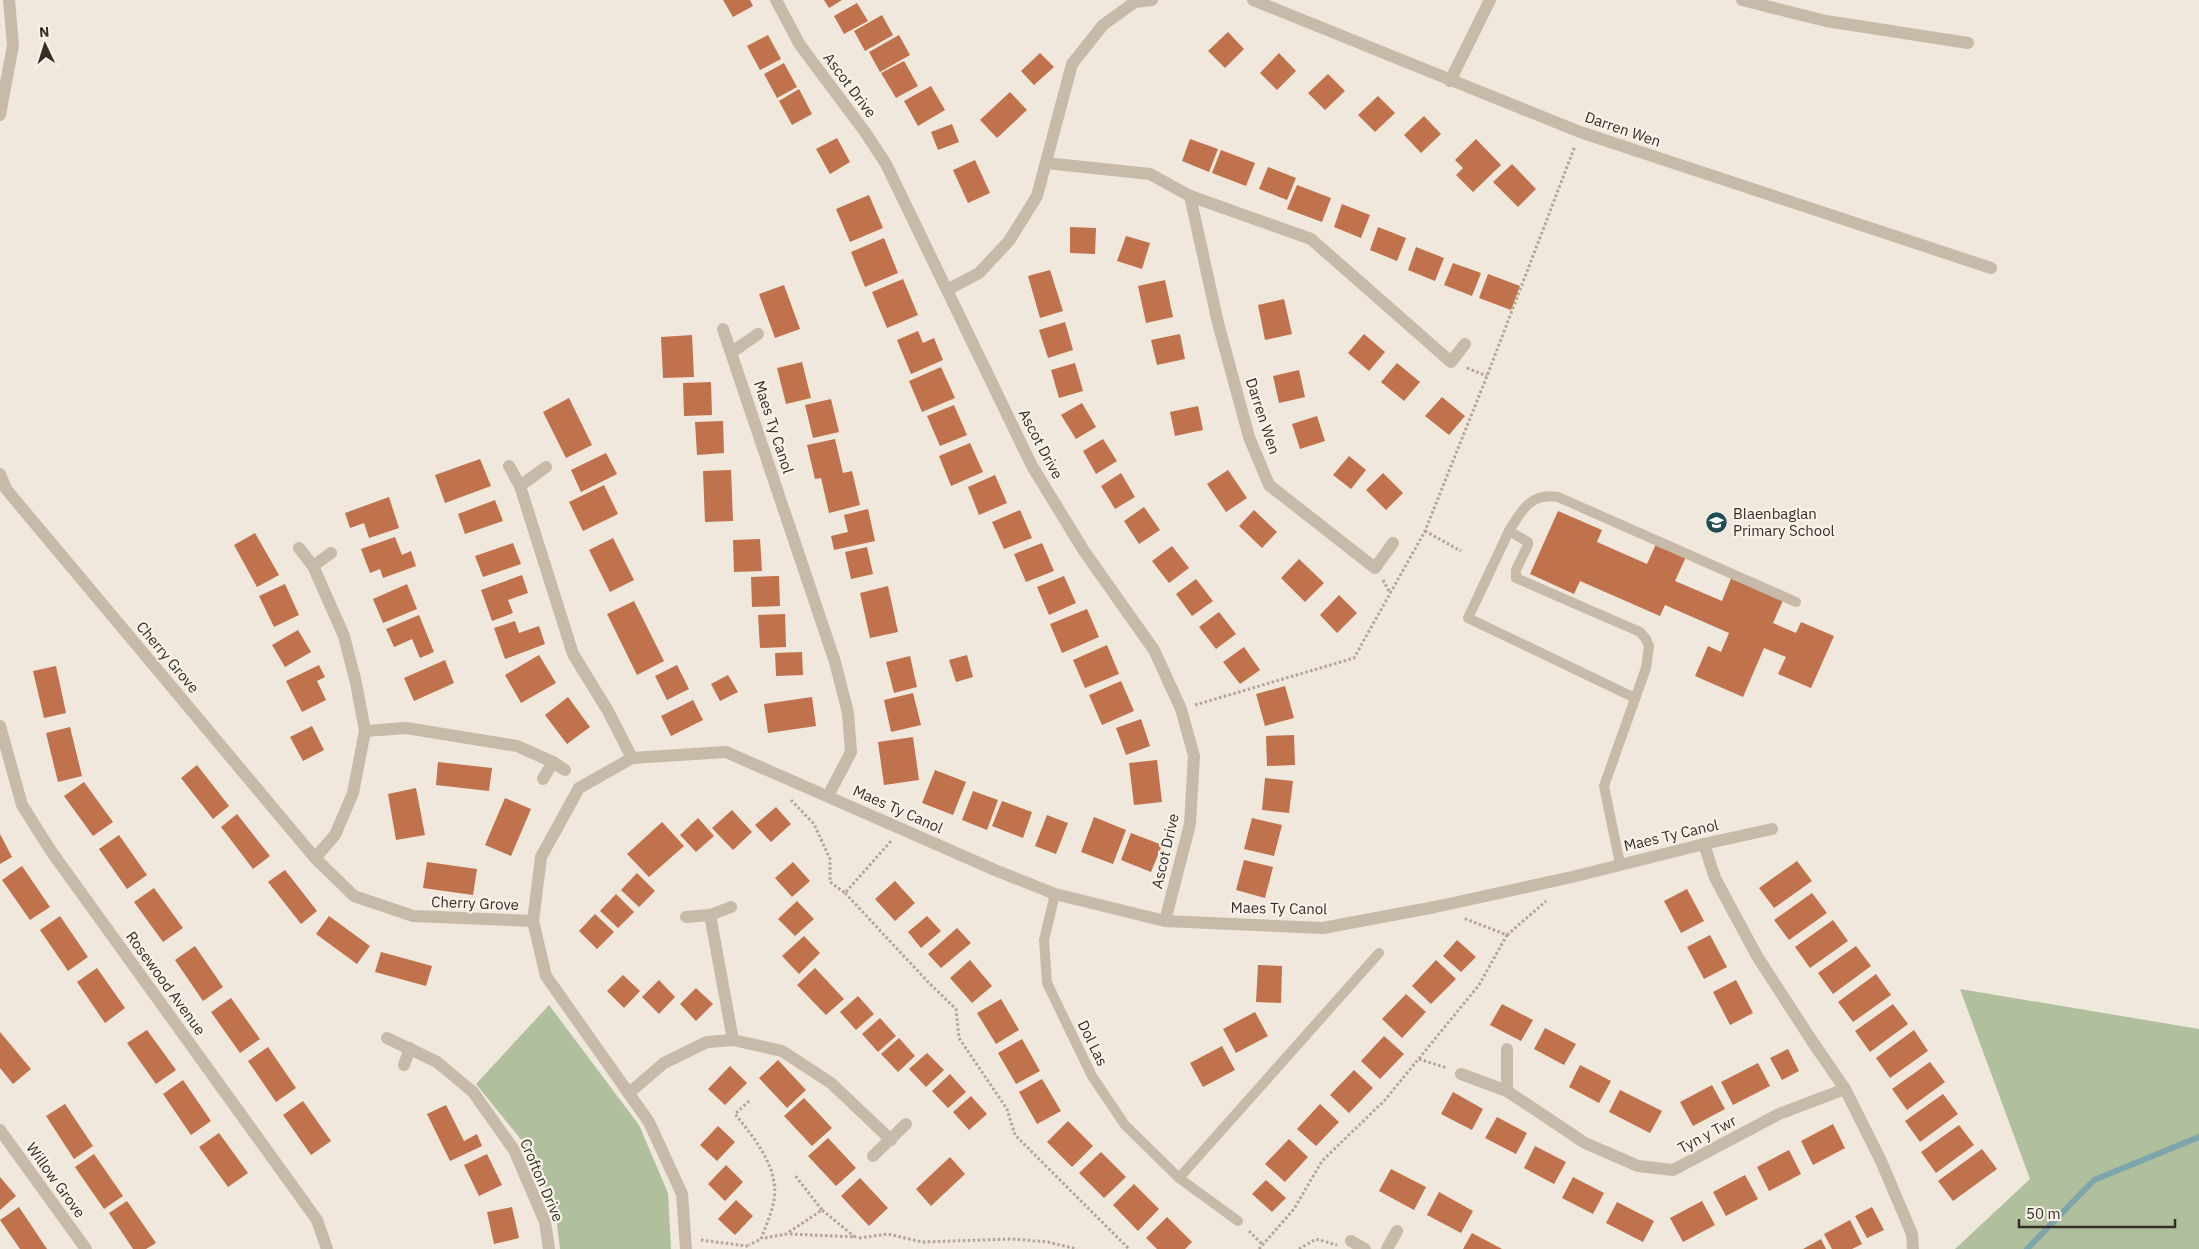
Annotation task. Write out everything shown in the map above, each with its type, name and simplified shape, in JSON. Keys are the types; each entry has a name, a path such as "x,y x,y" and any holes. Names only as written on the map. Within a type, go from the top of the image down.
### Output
{"street":[{"path":"0,115 13,45 9,0"},
{"name":"Ascot Drive","path":"776,0 800,44 865,132 886,164 1032,466 1084,551 1154,650 1180,709 1194,756 1190,815 1165,921"},
{"path":"947,290 979,273 1009,241 1037,196 1072,64 1103,25 1134,1 1152,0"},
{"name":"Darren Wen","path":"1253,0 1307,20 1580,132 1991,268"},
{"path":"1450,80 1490,0"},
{"path":"1742,0 1826,21 1968,43"},
{"path":"1046,163 1150,174 1190,196 1311,240 1451,362 1464,344"},
{"name":"Darren Wen","path":"1190,196 1218,323 1244,418 1249,436 1269,484 1375,568 1393,543"},
{"name":"Maes Ty Canol","path":"723,329 835,662 848,713 851,752 828,796"},
{"path":"732,352 758,334"},
{"path":"509,466 520,486 572,654 608,711 632,758"},
{"path":"520,486 546,467"},
{"name":"Cherry Grove","path":"0,474 6,489 315,858 354,896 414,916 533,921"},
{"path":"298,548 313,566 344,636 356,683 365,731 353,793 336,835 315,858"},
{"path":"313,566 330,553"},
{"name":"Rosewood Avenue","path":"0,726 22,805 51,851 317,1220 326,1249"},
{"path":"365,731 406,728 517,746 554,762 565,770"},
{"name":"Maes Ty Canol","path":"690,1244 682,1194 649,1122 546,976 533,921 542,857 579,788 632,758 726,752 1055,894 1165,921 1322,928 1435,907 1572,877 1772,829"},
{"path":"543,780 554,762"},
{"path":"1704,844 1715,878 1758,956 1812,1042 1845,1089 1881,1160 1912,1234 1913,1249"},
{"path":"686,917 710,915 731,906"},
{"path":"710,915 733,1040"},
{"name":"Crofton Drive","path":"387,1038 437,1062 473,1092 514,1150 545,1222 549,1249"},
{"path":"628,1093 664,1063 708,1042 733,1040 782,1051 831,1083 891,1140"},
{"path":"404,1065 410,1048"},
{"path":"1507,1048 1507,1091"},
{"name":"Tyn y Twr","path":"1461,1074 1507,1091 1585,1143 1638,1166 1673,1170 1779,1114 1845,1089"},
{"path":"873,1156 906,1124"},
{"name":"Willow Grove","path":"0,1130 86,1249"},
{"path":"1387,1249 1397,1231"},
{"path":"1351,1241 1365,1249"}],"lane":[{"path":"1636,698 1468,618 1509,531 1523,508 1532,500 1543,496 1558,497 1796,602"},
{"path":"1509,531 1528,542 1516,570 1516,578 1640,632 1646,639 1649,654 1636,698 1604,786 1620,864"},
{"name":"Dol Las","path":"1055,894 1044,940 1047,983 1092,1076 1125,1125 1179,1178 1238,1221"},
{"path":"1179,1178 1379,953"}],"path":[{"path":"1180,709 1354,658 1425,531 1487,376 1580,132"},
{"path":"1425,531 1461,551"},
{"path":"789,798 814,824 830,859 830,882 846,893 930,984 956,1009 960,1038 1007,1109 1015,1135 1129,1249"},
{"path":"846,893 902,829"},
{"path":"1259,1249 1294,1209 1322,1161 1385,1100 1479,985 1507,936 1551,896"},
{"path":"1462,918 1507,936"},
{"path":"1419,1058 1461,1074"},
{"path":"749,1101 735,1114 753,1138 773,1172 774,1204 761,1239 749,1245"},
{"path":"790,1234 855,1238 822,1210 794,1174"},
{"path":"765,1238 786,1234 822,1210"},
{"path":"1238,1221 1263,1245"},
{"path":"859,1238 888,1234 922,1242 1013,1239 1048,1242 1077,1249"},
{"path":"1299,1249 1316,1239 1337,1246 1351,1241"},
{"path":"690,1244 747,1246 745,1249"}],"green space":[{"path":"1960,989 2199,1029 2199,1249 1955,1249 2030,1179"},
{"path":"549,1005 639,1125 668,1193 671,1249 560,1249 555,1208 523,1142 476,1084"}],"building":[{"path":"723,0 750,0 753,6 733,17"},
{"path":"824,0 842,0 829,8"},
{"path":"857,3 868,21 844,34 834,16"},
{"path":"882,15 893,35 865,51 854,31"},
{"path":"1228,32 1244,49 1225,68 1208,51"},
{"path":"768,35 781,59 760,70 747,46"},
{"path":"899,35 910,55 880,72 869,52"},
{"path":"1040,53 1054,67 1034,85 1021,71"},
{"path":"1279,53 1296,71 1277,90 1260,73"},
{"path":"904,61 918,86 896,98 881,73"},
{"path":"784,63 797,87 777,98 764,74"},
{"path":"1328,74 1345,91 1325,110 1308,93"},
{"path":"931,86 945,110 918,126 904,101"},
{"path":"799,89 812,114 792,125 779,101"},
{"path":"1010,92 1027,110 997,138 980,120"},
{"path":"1378,96 1395,113 1375,132 1358,115"},
{"path":"1424,116 1441,134 1421,153 1404,135"},
{"path":"952,124 959,142 938,150 931,132"},
{"path":"837,138 850,162 830,174 816,149"},
{"path":"1190,139 1218,149 1209,172 1182,161"},
{"path":"1476,139 1501,165 1473,192 1456,175 1463,168 1455,160"},
{"path":"1221,150 1255,163 1246,186 1212,173"},
{"path":"975,160 990,193 968,203 953,170"},
{"path":"1512,164 1536,189 1518,207 1493,182"},
{"path":"1268,167 1296,178 1287,200 1259,189"},
{"path":"1297,185 1331,198 1322,222 1287,209"},
{"path":"869,195 883,228 850,242 836,209"},
{"path":"1342,204 1370,215 1361,238 1334,227"},
{"path":"1070,227 1096,228 1095,254 1070,253"},
{"path":"1378,227 1406,238 1397,261 1370,250"},
{"path":"1126,236 1150,243 1142,269 1117,261"},
{"path":"884,238 898,273 865,287 851,252"},
{"path":"1416,247 1444,258 1435,281 1408,270"},
{"path":"1453,263 1481,273 1472,296 1444,285"},
{"path":"1050,270 1063,311 1040,318 1028,276"},
{"path":"1488,274 1520,286 1511,310 1479,298"},
{"path":"903,279 918,315 887,328 872,292"},
{"path":"1165,280 1173,317 1146,323 1138,286"},
{"path":"784,285 800,329 775,338 759,294"},
{"path":"1284,299 1292,334 1265,340 1258,305"},
{"path":"1065,322 1073,350 1048,358 1039,330"},
{"path":"918,331 923,343 934,338 943,360 911,374 897,340"},
{"path":"1180,334 1185,359 1157,365 1151,340"},
{"path":"1364,334 1385,352 1369,371 1348,353"},
{"path":"692,335 694,377 663,378 661,337"},
{"path":"802,362 811,398 786,404 777,368"},
{"path":"1075,363 1083,391 1059,398 1051,370"},
{"path":"1397,363 1420,382 1404,401 1381,382"},
{"path":"941,367 955,398 922,412 909,381"},
{"path":"1299,370 1305,397 1279,403 1273,376"},
{"path":"711,382 712,415 684,416 683,383"},
{"path":"1442,397 1465,416 1449,435 1425,416"},
{"path":"569,398 592,445 566,458 543,412"},
{"path":"831,399 839,432 813,438 805,405"},
{"path":"1082,403 1096,427 1076,439 1061,415"},
{"path":"954,405 967,435 940,446 927,416"},
{"path":"1198,406 1203,430 1175,436 1170,412"},
{"path":"1317,416 1325,441 1300,449 1292,424"},
{"path":"723,421 724,453 697,455 695,422"},
{"path":"835,439 843,473 852,471 860,505 829,513 821,478 815,479 807,445"},
{"path":"1103,439 1117,461 1096,474 1083,451"},
{"path":"970,443 983,472 951,486 939,456"},
{"path":"606,453 617,474 581,492 571,470"},
{"path":"1349,456 1366,470 1351,489 1333,475"},
{"path":"480,459 491,486 445,503 435,475"},
{"path":"731,470 733,521 705,522 703,471"},
{"path":"1228,470 1247,498 1226,512 1207,484"},
{"path":"1121,473 1135,497 1115,509 1101,486"},
{"path":"1383,473 1403,493 1386,510 1366,490"},
{"path":"995,475 1007,503 979,515 968,487"},
{"path":"604,485 618,514 583,531 569,502"},
{"path":"389,497 399,528 369,538 364,523 350,528 345,513"},
{"path":"495,500 503,521 465,534 458,514"},
{"path":"1144,507 1160,530 1139,544 1124,521"},
{"path":"868,509 875,541 834,550 831,536 848,532 844,515"},
{"path":"1020,510 1032,538 1004,549 992,522"},
{"path":"1254,510 1277,532 1262,548 1239,526"},
{"path":"1558,511 1602,530 1597,542 1647,564 1656,544 1686,557 1675,581 1722,601 1732,576 1784,598 1773,623 1796,633 1801,622 1834,636 1811,688 1778,674 1786,657 1764,648 1743,697 1695,676 1708,646 1721,652 1729,633 1665,605 1660,616 1580,581 1574,594 1530,574"},
{"path":"255,533 279,575 257,587 234,545"},
{"path":"395,537 402,555 411,551 416,566 383,578 380,569 370,573 361,549"},
{"path":"613,538 634,580 610,592 589,550"},
{"path":"760,539 762,571 734,572 733,540"},
{"path":"513,543 521,564 483,577 475,556"},
{"path":"1042,543 1054,571 1026,582 1014,554"},
{"path":"1172,546 1189,568 1169,583 1152,561"},
{"path":"867,547 873,574 851,579 845,552"},
{"path":"1299,559 1324,583 1305,602 1281,578"},
{"path":"522,575 528,593 508,600 513,613 492,621 481,590"},
{"path":"779,576 780,606 752,607 751,577"},
{"path":"1064,576 1076,603 1049,615 1037,587"},
{"path":"1196,579 1213,601 1192,616 1176,594"},
{"path":"285,584 299,615 274,627 259,596"},
{"path":"407,584 417,609 383,623 373,599"},
{"path":"888,586 898,632 870,638 860,593"},
{"path":"1339,595 1357,613 1337,633 1320,615"},
{"path":"634,601 664,661 637,675 607,614"},
{"path":"1087,609 1099,637 1062,653 1050,624"},
{"path":"1219,612 1236,634 1216,649 1199,627"},
{"path":"785,614 786,647 760,648 758,615"},
{"path":"419,615 434,652 420,658 412,639 394,647 386,629"},
{"path":"515,621 519,633 539,626 545,644 505,659 494,628"},
{"path":"298,630 311,652 285,667 272,645"},
{"path":"1107,645 1119,674 1085,688 1073,660"},
{"path":"1244,647 1260,670 1240,684 1223,662"},
{"path":"802,652 803,675 776,676 775,653"},
{"path":"539,655 556,683 521,703 505,675"},
{"path":"967,655 973,677 956,682 949,660"},
{"path":"910,656 917,687 894,693 886,662"},
{"path":"445,660 454,683 414,701 404,678"},
{"path":"319,665 325,677 317,681 326,700 302,712 286,681"},
{"path":"677,665 689,689 667,700 655,676"},
{"path":"56,666 66,713 44,718 33,671"},
{"path":"728,675 738,692 720,701 711,684"},
{"path":"1121,681 1134,711 1102,725 1089,695"},
{"path":"1285,686 1294,718 1265,726 1256,694"},
{"path":"913,693 921,725 891,732 884,700"},
{"path":"568,697 590,727 567,744 545,715"},
{"path":"812,697 816,726 768,733 764,704"},
{"path":"693,700 703,720 671,736 661,716"},
{"path":"1141,719 1150,746 1126,755 1116,728"},
{"path":"312,726 324,750 303,761 290,737"},
{"path":"70,727 82,776 58,782 46,733"},
{"path":"1294,735 1295,765 1267,766 1266,736"},
{"path":"913,737 919,780 884,785 878,742"},
{"path":"1157,760 1162,802 1134,805 1129,763"},
{"path":"438,762 492,768 489,791 436,785"},
{"path":"197,765 229,806 213,819 181,778"},
{"path":"935,770 966,782 953,815 922,803"},
{"path":"1265,778 1293,781 1289,813 1262,810"},
{"path":"84,782 113,822 93,836 64,796"},
{"path":"416,788 425,835 396,840 388,794"},
{"path":"973,791 998,800 987,830 962,820"},
{"path":"505,798 531,809 511,856 485,845"},
{"path":"1002,801 1032,812 1023,838 992,826"},
{"path":"776,807 791,824 771,842 755,825"},
{"path":"732,810 752,832 733,850 712,828"},
{"path":"237,814 270,856 253,869 221,827"},
{"path":"1047,815 1068,823 1056,854 1035,846"},
{"path":"1094,817 1126,830 1113,864 1081,852"},
{"path":"698,818 714,836 696,852 680,835"},
{"path":"1252,818 1282,825 1274,856 1244,849"},
{"path":"662,822 684,846 649,877 627,854"},
{"path":"1131,833 1162,845 1151,872 1121,860"},
{"path":"0,834 12,857 0,864"},
{"path":"119,835 147,875 127,889 99,849"},
{"path":"1244,860 1273,867 1265,898 1236,890"},
{"path":"1797,861 1812,881 1774,908 1759,888"},
{"path":"427,862 477,869 473,895 423,888"},
{"path":"793,862 810,881 792,897 775,878"},
{"path":"22,866 50,907 30,920 2,880"},
{"path":"285,870 317,911 301,924 268,882"},
{"path":"637,873 655,891 639,907 621,890"},
{"path":"895,881 915,903 895,921 875,899"},
{"path":"154,888 183,928 163,942 134,902"},
{"path":"1687,889 1704,921 1681,933 1664,901"},
{"path":"1812,893 1827,913 1789,940 1774,920"},
{"path":"616,894 634,912 618,928 600,911"},
{"path":"797,901 814,919 795,936 778,919"},
{"path":"595,914 614,932 597,949 579,931"},
{"path":"60,916 88,957 68,971 40,930"},
{"path":"329,916 370,946 357,964 316,934"},
{"path":"927,916 941,931 921,948 908,932"},
{"path":"1833,920 1848,941 1810,968 1795,947"},
{"path":"957,928 971,943 941,968 928,954"},
{"path":"1710,935 1727,967 1704,979 1687,947"},
{"path":"804,936 820,953 799,974 782,956"},
{"path":"1457,940 1476,957 1461,972 1443,956"},
{"path":"195,946 223,987 203,1001 175,960"},
{"path":"1856,946 1871,966 1833,994 1818,973"},
{"path":"381,952 432,966 426,986 375,972"},
{"path":"970,960 992,986 972,1003 950,978"},
{"path":"1436,960 1456,979 1431,1004 1412,986"},
{"path":"1258,965 1282,966 1281,1003 1256,1002"},
{"path":"97,968 125,1008 105,1023 77,982"},
{"path":"815,968 844,999 826,1015 797,985"},
{"path":"1876,974 1891,995 1853,1022 1838,1002"},
{"path":"623,975 640,991 624,1008 607,991"},
{"path":"659,980 675,997 659,1014 642,997"},
{"path":"1736,980 1753,1013 1730,1025 1713,992"},
{"path":"696,988 713,1004 696,1021 680,1004"},
{"path":"1406,994 1426,1012 1402,1038 1382,1019"},
{"path":"858,996 874,1014 856,1030 840,1012"},
{"path":"231,998 260,1039 240,1053 211,1012"},
{"path":"1001,999 1019,1030 996,1044 977,1013"},
{"path":"1502,1004 1533,1020 1521,1041 1490,1025"},
{"path":"1893,1004 1908,1024 1870,1052 1855,1031"},
{"path":"1255,1012 1268,1036 1236,1053 1223,1029"},
{"path":"880,1018 896,1036 878,1052 862,1034"},
{"path":"1545,1028 1576,1044 1564,1065 1534,1049"},
{"path":"147,1030 176,1070 156,1084 127,1043"},
{"path":"1914,1030 1928,1051 1890,1078 1876,1058"},
{"path":"0,1032 31,1069 13,1084 0,1068"},
{"path":"1384,1036 1404,1054 1380,1079 1361,1061"},
{"path":"899,1038 915,1056 898,1072 881,1054"},
{"path":"1022,1039 1040,1071 1016,1084 998,1053"},
{"path":"1222,1046 1235,1070 1203,1087 1190,1063"},
{"path":"268,1047 296,1088 276,1102 248,1061"},
{"path":"1788,1049 1799,1071 1782,1080 1770,1058"},
{"path":"927,1053 944,1070 926,1087 909,1069"},
{"path":"778,1060 806,1090 787,1108 759,1078"},
{"path":"1930,1062 1945,1082 1907,1110 1892,1089"},
{"path":"1758,1063 1770,1086 1733,1105 1721,1082"},
{"path":"1580,1065 1611,1081 1599,1103 1569,1087"},
{"path":"730,1066 747,1083 725,1105 708,1089"},
{"path":"1354,1070 1373,1088 1349,1113 1330,1095"},
{"path":"950,1074 966,1092 948,1108 932,1091"},
{"path":"1042,1079 1061,1111 1037,1124 1019,1092"},
{"path":"183,1080 211,1121 191,1135 163,1094"},
{"path":"1712,1085 1725,1109 1693,1126 1680,1102"},
{"path":"1620,1090 1662,1111 1650,1133 1609,1112"},
{"path":"1453,1092 1483,1109 1472,1130 1441,1114"},
{"path":"1943,1094 1958,1114 1920,1142 1905,1121"},
{"path":"971,1096 987,1114 969,1130 953,1112"},
{"path":"804,1098 832,1128 812,1146 784,1116"},
{"path":"303,1101 331,1141 311,1155 283,1115"},
{"path":"65,1104 93,1146 74,1159 46,1116"},
{"path":"1320,1104 1339,1122 1316,1146 1297,1129"},
{"path":"446,1105 464,1141 477,1134 482,1146 450,1161 427,1114"},
{"path":"1497,1117 1527,1133 1516,1154 1485,1138"},
{"path":"1068,1121 1093,1146 1072,1167 1047,1142"},
{"path":"1833,1124 1845,1148 1813,1165 1801,1141"},
{"path":"1959,1125 1974,1145 1936,1173 1921,1152"},
{"path":"718,1126 735,1142 717,1161 700,1145"},
{"path":"219,1133 248,1173 228,1187 199,1147"},
{"path":"828,1138 856,1168 836,1186 808,1156"},
{"path":"1289,1139 1308,1157 1285,1182 1265,1164"},
{"path":"1535,1146 1566,1162 1554,1184 1524,1168"},
{"path":"1982,1149 1997,1169 1953,1201 1938,1181"},
{"path":"1789,1150 1801,1174 1769,1191 1757,1167"},
{"path":"1101,1152 1126,1177 1104,1198 1079,1173"},
{"path":"94,1154 123,1196 104,1209 75,1167"},
{"path":"487,1154 502,1185 479,1196 464,1165"},
{"path":"950,1157 965,1174 931,1206 916,1189"},
{"path":"726,1165 743,1182 725,1201 708,1184"},
{"path":"1391,1169 1426,1187 1414,1210 1379,1191"},
{"path":"1745,1175 1758,1199 1726,1216 1713,1192"},
{"path":"0,1177 16,1196 0,1210"},
{"path":"1573,1177 1604,1193 1593,1214 1562,1198"},
{"path":"860,1178 888,1208 869,1226 841,1196"},
{"path":"1266,1180 1286,1198 1272,1212 1252,1194"},
{"path":"1134,1184 1159,1209 1138,1231 1113,1205"},
{"path":"1439,1192 1473,1211 1461,1233 1427,1215"},
{"path":"736,1200 753,1216 735,1235 718,1219"},
{"path":"127,1201 156,1243 146,1249 133,1249 109,1213"},
{"path":"1702,1201 1715,1225 1683,1242 1670,1218"},
{"path":"1617,1202 1654,1221 1643,1242 1606,1223"},
{"path":"19,1207 47,1249 20,1249 0,1220"},
{"path":"512,1207 519,1238 494,1244 487,1212"},
{"path":"1872,1207 1884,1230 1867,1238 1855,1216"},
{"path":"1167,1217 1192,1242 1185,1249 1157,1249 1146,1238"},
{"path":"1850,1220 1862,1244 1852,1249 1832,1249 1824,1234"},
{"path":"1472,1233 1502,1249 1463,1249"},
{"path":"1821,1239 1826,1249 1803,1249"}],"waterway":[{"path":"2027,1249 2094,1180 2199,1137"}],"place":[{"name":"Blaenbaglan Primary School","path":"1717,522"}]}
